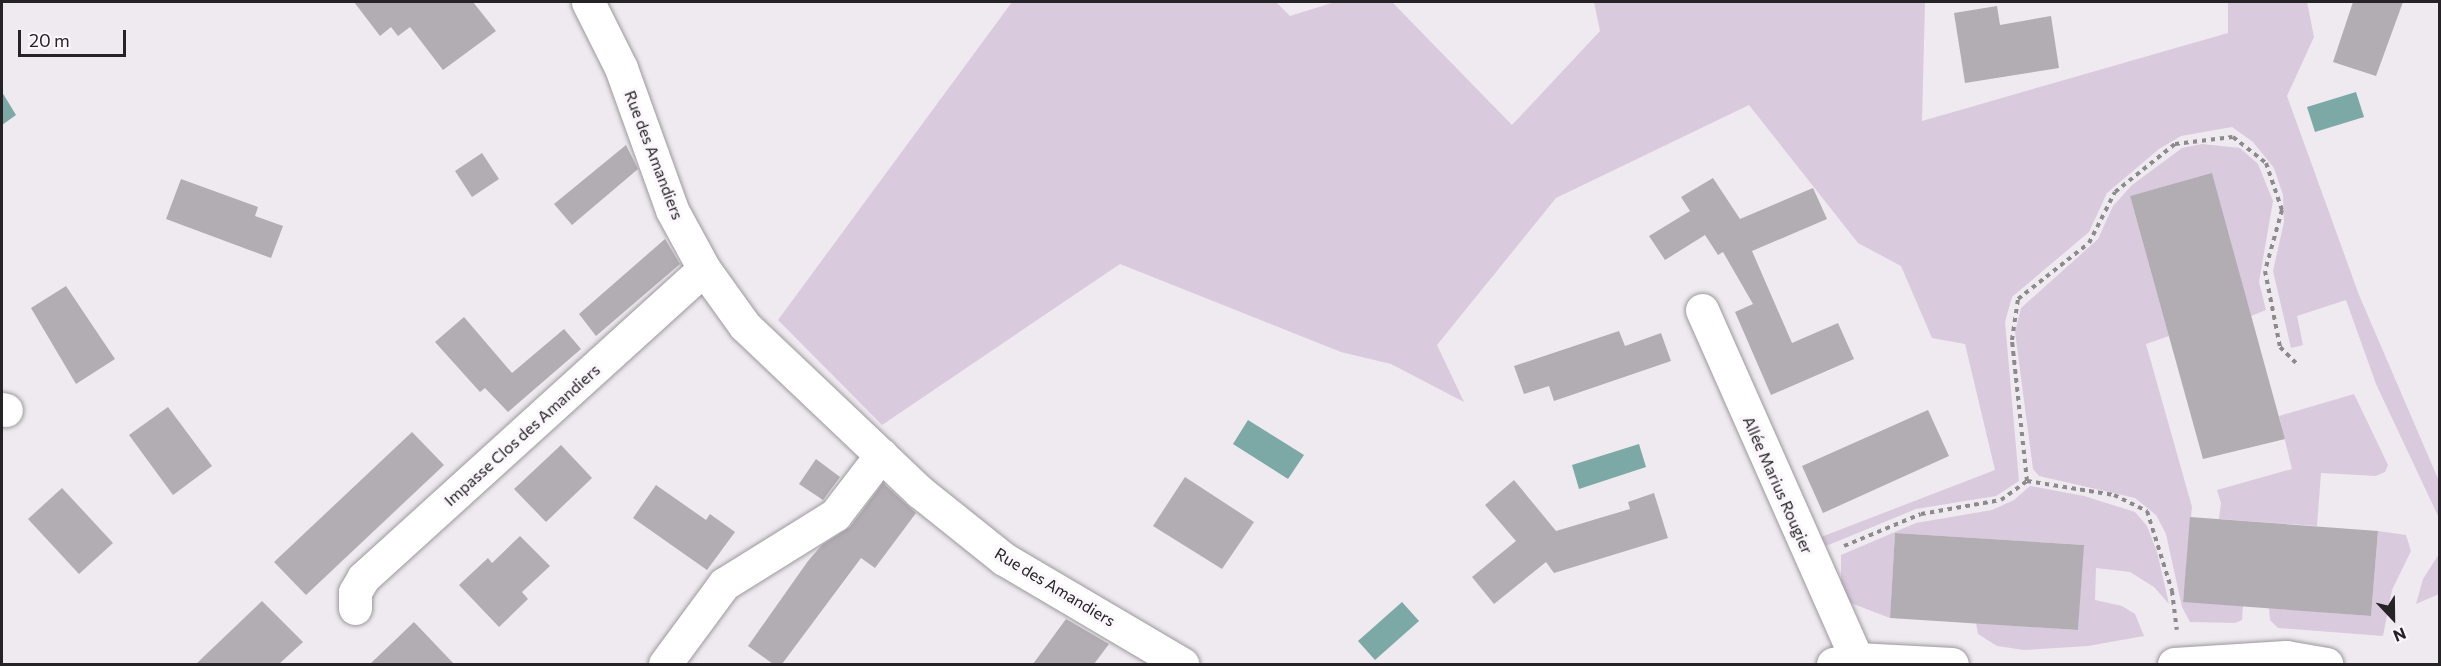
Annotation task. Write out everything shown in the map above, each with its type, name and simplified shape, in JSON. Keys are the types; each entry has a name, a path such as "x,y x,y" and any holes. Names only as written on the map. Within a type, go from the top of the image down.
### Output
{"street":[{"name":"Rue des Amandiers","path":"588,2 621,68 672,210 704,269 745,326 881,455 1004,559 1182,664"},
{"name":"Impasse Clos des Amandiers","path":"355,608 355,592 363,578 704,269"},
{"name":"Allée Marius Rougier","path":"1702,310 1814,567 1845,662"},
{"path":"665,664 724,584 835,516 881,455"},
{"path":"2179,664 2286,657 2326,664"},
{"path":"1845,662 1952,664"}],"path":[{"path":"2027,481 2012,340 2018,299 2089,243 2115,192 2175,144 2233,137 2266,163 2282,210 2265,271 2280,347 2297,364"},
{"path":"1814,567 1853,540 1921,514 2001,500 2027,481 2114,495 2147,511 2172,591 2179,664"}],"shaded area":[{"path":"1012,2 1276,2 1290,16 1335,2 1392,2 1512,125 1600,31 1594,2 1925,2 1922,121 2228,33 2228,2 2307,2 2314,37 2287,96 2359,295 2439,481 2439,518 2376,384 2346,300 2297,316 2303,345 2291,348 2273,271 2284,222 2283,195 2274,168 2253,142 2232,127 2181,136 2159,149 2107,193 2089,232 2012,297 2005,322 2019,481 1996,496 1916,509 1826,546 1821,537 1995,470 1965,344 1932,338 1901,266 1858,243 1749,105 1556,198 1437,345 1464,402 1391,364 1341,352 1120,264 882,425 778,320"},
{"path":"2,92 16,115 2,125"},
{"path":"2356,92 2364,117 2315,132 2307,107"},
{"path":"2202,144 2240,148 2258,164 2273,201 2259,282 2266,310 2251,316 2212,174 2130,196 2169,336 2146,344 2192,507 2183,601 2243,606 2242,620 2235,623 2190,622 2182,607 2166,534 2156,515 2135,498 2039,476 2033,469 2015,332 2021,308 2098,239 2113,206 2132,185 2182,148"},
{"path":"2354,394 2388,465 2385,472 2376,476 2321,473 2317,526 2219,519 2221,503 2217,490 2292,469 2279,416"},
{"path":"1248,420 1304,455 1288,479 1233,444"},
{"path":"1639,444 1646,467 1579,489 1572,465"},
{"path":"2030,486 2084,496 2135,512 2147,526 2157,552 2169,604 2154,587 2130,572 2096,568 2095,600 2122,606 2135,614 2144,636 2088,646 2024,650 1997,646 1978,634 1976,623 2078,630 2083,545 1895,533 1890,618 1848,602 1841,589 1841,555 1916,523 1992,510 2014,500"},
{"path":"2378,531 2406,535 2411,551 2392,590 2383,636 2278,628 2270,620 2269,608 2371,616"},
{"path":"2439,554 2439,594 2416,604 2423,579"},
{"path":"1402,602 1419,621 1375,660 1358,641"}],"building":[{"path":"354,2 473,2 496,31 443,70 410,27 398,36 391,27 380,36"},
{"path":"2353,2 2403,2 2376,76 2333,62"},
{"path":"1997,6 2000,25 2051,16 2059,68 1965,83 1954,13"},
{"path":"626,145 638,169 572,225 554,204"},
{"path":"482,153 499,179 472,197 455,171"},
{"path":"2212,173 2285,439 2203,459 2130,196"},
{"path":"1713,178 1740,219 1813,188 1827,219 1752,251 1792,343 1838,323 1854,359 1771,395 1735,312 1753,304 1723,252 1718,255 1705,235 1665,260 1649,236 1690,211 1681,197"},
{"path":"181,179 258,207 255,216 283,226 271,258 166,219"},
{"path":"665,239 680,264 596,336 579,314"},
{"path":"66,286 115,359 76,384 31,308"},
{"path":"464,317 512,373 564,329 581,349 508,412 485,388 480,392 435,342"},
{"path":"1619,331 1625,346 1661,333 1671,361 1554,401 1549,386 1524,394 1514,366"},
{"path":"168,407 212,466 173,495 129,435"},
{"path":"1928,410 1949,456 1823,513 1802,466"},
{"path":"412,432 444,465 306,595 274,562"},
{"path":"561,445 592,478 546,522 514,489"},
{"path":"816,459 840,477 823,500 799,484"},
{"path":"1185,477 1254,522 1222,569 1153,526"},
{"path":"1514,480 1556,531 1630,509 1628,502 1654,493 1668,538 1554,573 1546,562 1494,604 1472,577 1516,541 1485,505"},
{"path":"883,483 916,513 875,568 861,558 782,664 773,664 748,646 808,561 822,545 850,527"},
{"path":"656,485 706,520 710,514 735,532 707,570 633,518"},
{"path":"62,488 113,543 79,574 28,519"},
{"path":"2190,517 2378,531 2371,616 2183,602"},
{"path":"1895,533 2084,545 2078,630 1890,618"},
{"path":"520,536 550,566 522,592 528,599 499,627 459,585 488,558 492,563"},
{"path":"262,601 303,642 279,664 196,664"},
{"path":"1066,619 1109,644 1094,664 1033,664"},
{"path":"414,622 454,664 370,664"}]}
